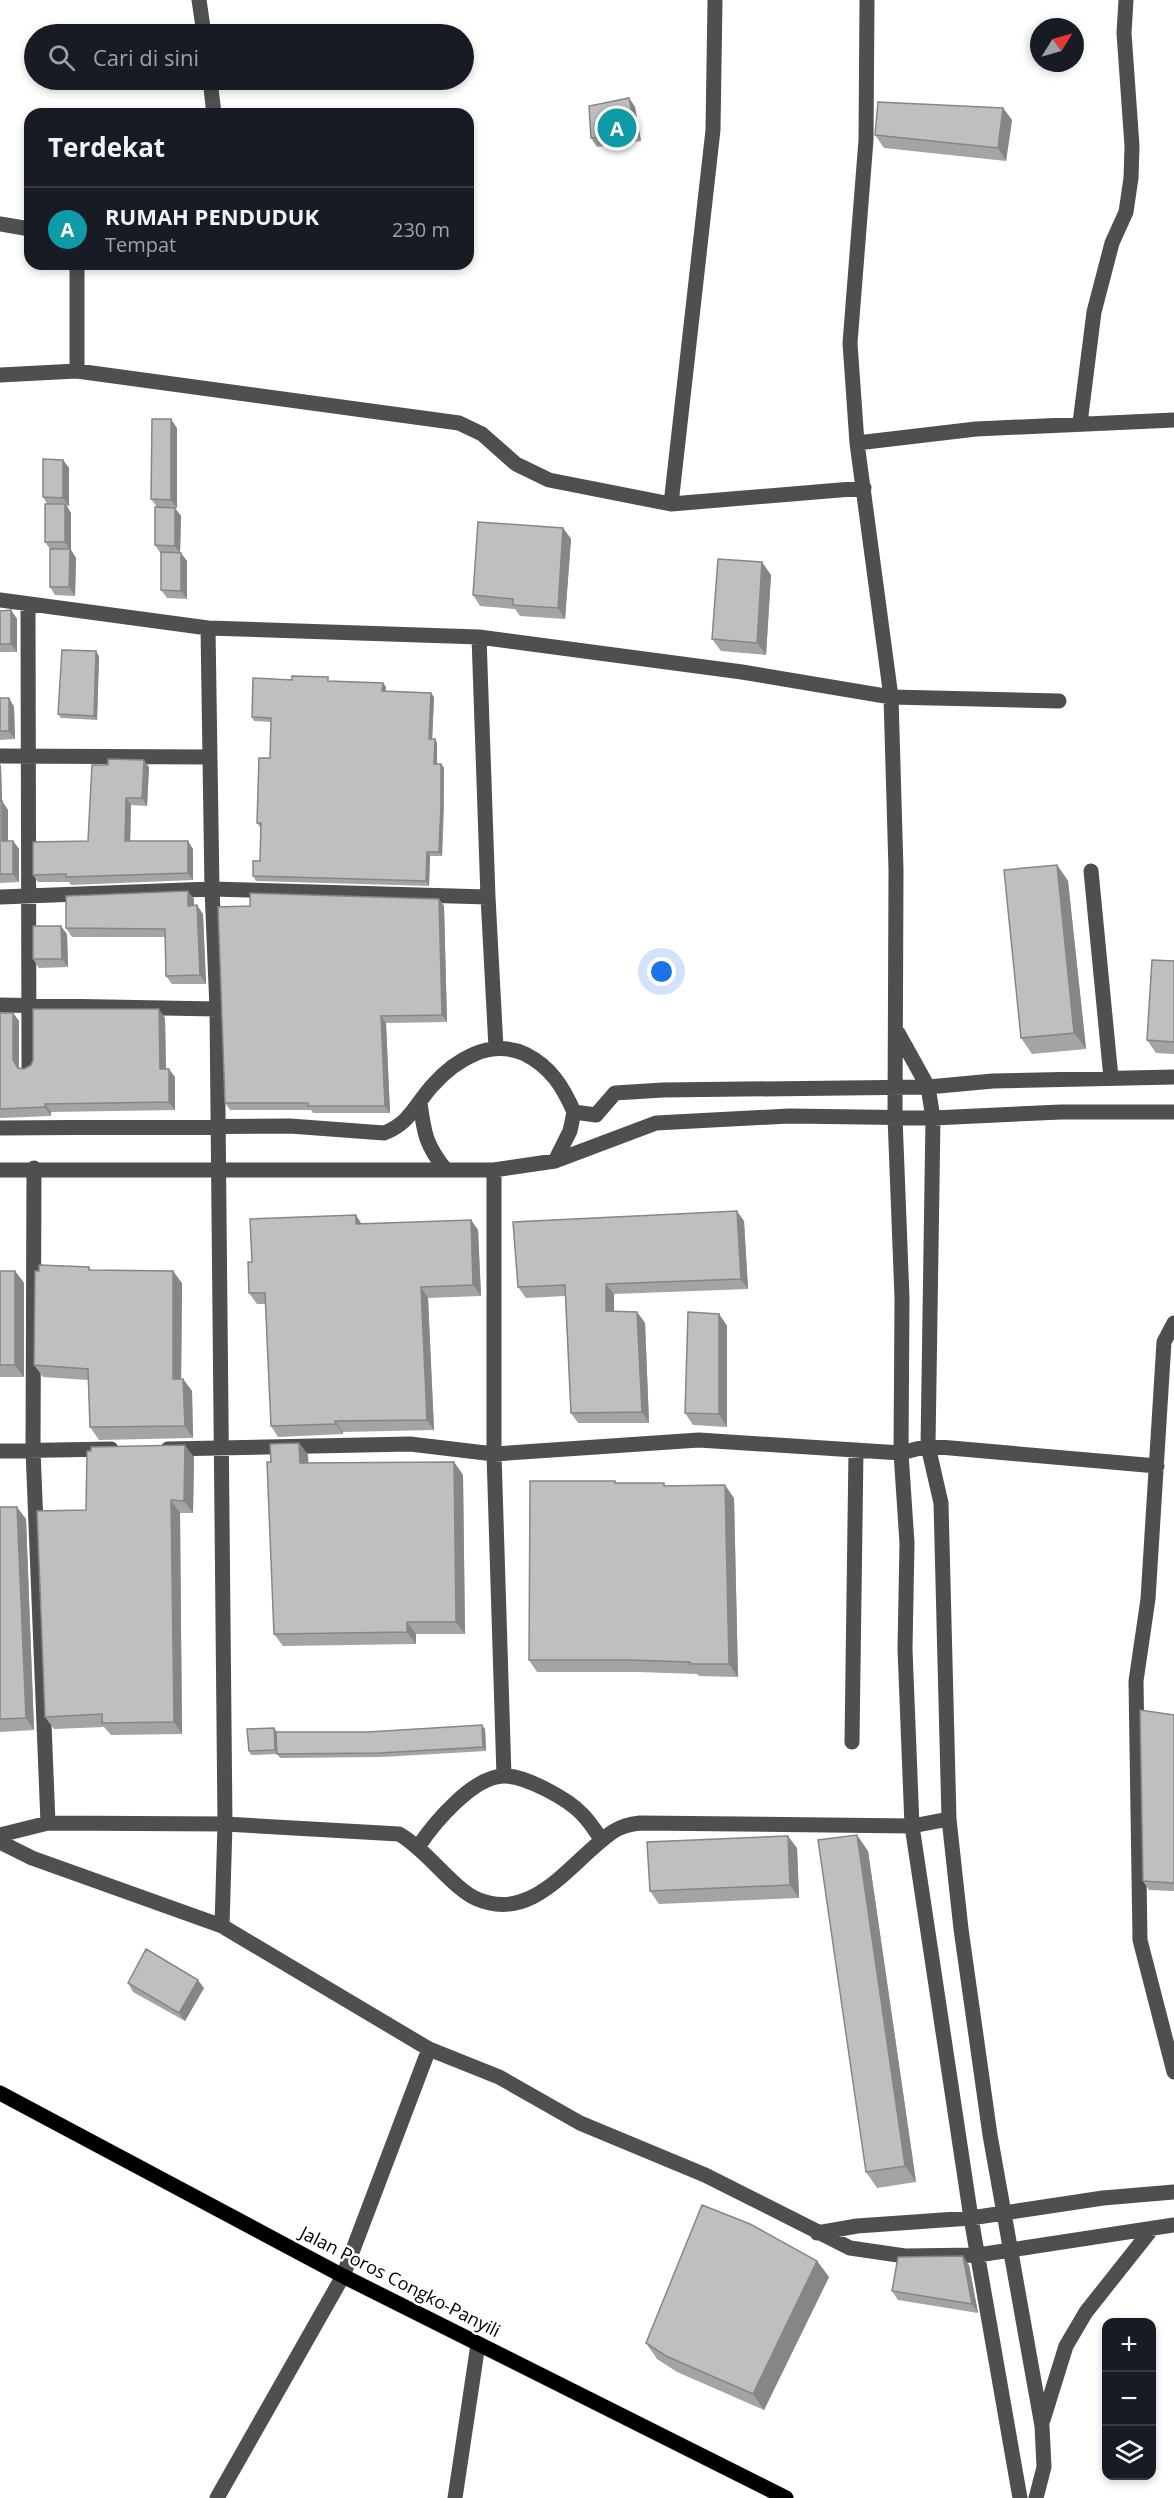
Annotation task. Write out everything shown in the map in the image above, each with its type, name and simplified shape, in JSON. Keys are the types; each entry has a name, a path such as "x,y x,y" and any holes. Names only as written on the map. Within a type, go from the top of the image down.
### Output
{"main road":[{"name":"Jalan Poros Congko-Panyili","path":"0,2093 343,2276 786,2498"}],"street":[{"path":"200,0 203,24"},
{"path":"671,504 713,130 715,0"},
{"path":"867,0 866,140 850,343 857,443 891,697 896,870 897,1088 895,1117 902,1298 901,1453 907,1542 905,1649 912,1826 971,2218 1020,2498"},
{"path":"1080,423 1094,312 1112,243 1126,212 1131,178 1132,146 1124,33 1126,0"},
{"path":"211,90 213,108"},
{"path":"0,224 24,228"},
{"path":"77,270 77,371"},
{"path":"0,375 77,371 459,423 482,434 516,464 549,480 671,504 864,488"},
{"path":"857,443 976,429 1174,420"},
{"path":"0,600 208,628 479,637 742,672 891,697 1059,701"},
{"path":"28,605 29,1068"},
{"path":"208,628 212,889 217,1009 216,1128 225,1824 222,1926"},
{"path":"479,637 496,1048"},
{"path":"0,756 210,757"},
{"path":"1091,871 1112,1078"},
{"path":"0,897 212,889 488,897"},
{"path":"0,1005 217,1009"},
{"path":"896,1031 928,1088 933,1118 928,1446 941,1503 949,1820 963,1941 1002,2212 1012,2251 1042,2426 1044,2467 1036,2498"},
{"path":"0,1128 290,1126 384,1133 397,1128 431,1087 458,1062 476,1053 496,1048 517,1051 533,1058 547,1069 564,1089 574,1112 570,1131 555,1161"},
{"path":"574,1112 596,1115 615,1093 639,1091 928,1088 993,1081 1174,1077"},
{"path":"420,1103 423,1126 431,1152 446,1170"},
{"path":"0,1170 217,1168 494,1170 555,1161 657,1123 789,1116 933,1118 1061,1112 1174,1112"},
{"path":"34,1168 33,1450 48,1823"},
{"path":"494,1170 494,1454 504,1776"},
{"path":"1174,1323 1164,1341 1148,1599 1136,1681 1140,1940 1174,2072"},
{"path":"151,1449 410,1444 494,1454 699,1440 901,1453 928,1446 1157,1466"},
{"path":"0,1451 127,1449"},
{"path":"852,1742 856,1450"},
{"path":"418,1847 435,1824 472,1789 481,1783 504,1776 542,1788 574,1807 602,1840"},
{"path":"0,1835 48,1823 225,1824 399,1834 418,1847 475,1898 492,1904 511,1904 547,1889 615,1830 640,1823 912,1826 949,1820"},
{"path":"0,1842 32,1858 222,1926 429,2049 499,2077 580,2123 705,2175 849,2248 905,2256 978,2255 1174,2225"},
{"path":"217,2498 343,2276 429,2049"},
{"path":"817,2233 857,2226 971,2218 1103,2198 1174,2192"},
{"path":"1042,2426 1066,2346 1086,2312 1151,2230"},
{"path":"455,2498 478,2344"}],"building":[{"path":"629,98 636,132 591,138 589,106"},
{"path":"878,102 1003,108 998,148 875,135"},
{"path":"152,419 171,419 171,500 151,499"},
{"path":"43,459 63,460 63,498 43,497"},
{"path":"45,504 65,504 65,542 45,542"},
{"path":"155,507 175,508 175,546 155,545"},
{"path":"478,522 563,528 558,608 513,605 513,599 473,595"},
{"path":"50,549 70,549 69,587 50,587"},
{"path":"161,552 181,553 181,591 161,590"},
{"path":"718,559 762,562 757,643 712,639"},
{"path":"11,610 11,644 0,644 0,611"},
{"path":"62,650 96,651 94,716 58,714"},
{"path":"292,676 328,677 328,681 383,683 382,691 431,693 429,739 435,739 434,764 441,764 441,805 439,852 427,852 426,881 253,876 253,861 260,861 261,823 257,823 259,758 270,758 271,718 252,717 253,678 292,680"},
{"path":"0,698 9,698 9,731 0,731"},
{"path":"108,759 144,760 142,798 126,798 125,841 188,841 188,873 66,877 66,874 33,875 33,842 88,841 92,765 108,765"},
{"path":"0,801 2,801 2,841 13,841 13,874 0,874"},
{"path":"1057,865 1074,1033 1021,1038 1004,870"},
{"path":"188,891 188,906 197,905 200,975 166,976 165,929 66,928 66,896"},
{"path":"250,893 439,899 442,1015 381,1016 385,1106 225,1103 218,907 250,906"},
{"path":"33,926 61,926 62,959 33,959"},
{"path":"1152,960 1174,961 1174,1042 1147,1040"},
{"path":"33,1009 159,1009 160,1069 169,1069 169,1102 45,1104 45,1107 0,1109 0,1013 13,1013 13,1060 18,1068 24,1069 31,1065 33,1060"},
{"path":"737,1211 741,1279 606,1284 606,1311 637,1312 642,1412 571,1413 565,1285 518,1287 513,1222"},
{"path":"356,1215 356,1224 471,1220 473,1285 421,1287 427,1420 335,1421 336,1424 271,1426 265,1293 249,1293 248,1262 252,1262 250,1219"},
{"path":"39,1265 89,1267 89,1270 173,1271 173,1379 183,1379 185,1426 90,1427 88,1369 34,1365 35,1271 39,1271"},
{"path":"0,1271 15,1271 15,1365 0,1365"},
{"path":"688,1312 719,1314 719,1414 685,1413"},
{"path":"299,1443 300,1463 454,1462 456,1622 407,1622 407,1632 274,1634 267,1462 271,1462 270,1444"},
{"path":"185,1445 184,1501 171,1500 174,1722 102,1723 102,1714 45,1717 37,1511 86,1510 87,1451 91,1451 91,1447"},
{"path":"530,1481 615,1481 615,1483 664,1483 664,1486 725,1485 729,1664 629,1660 529,1660"},
{"path":"0,1507 17,1507 26,1718 0,1719"},
{"path":"1140,1710 1174,1715 1174,1883 1143,1881"},
{"path":"482,1725 483,1747 379,1753 277,1754 276,1732 368,1732"},
{"path":"274,1728 275,1750 249,1751 247,1729"},
{"path":"857,1835 905,2166 866,2172 818,1840"},
{"path":"788,1836 790,1885 650,1891 647,1842"},
{"path":"146,1949 198,1980 179,2013 128,1983"},
{"path":"702,2205 750,2224 817,2261 753,2394 666,2356 646,2343"},
{"path":"963,2256 972,2304 892,2291 898,2257"}],"place":[{"name":"RUMAH PENDUDUK","path":"617,128"}]}
